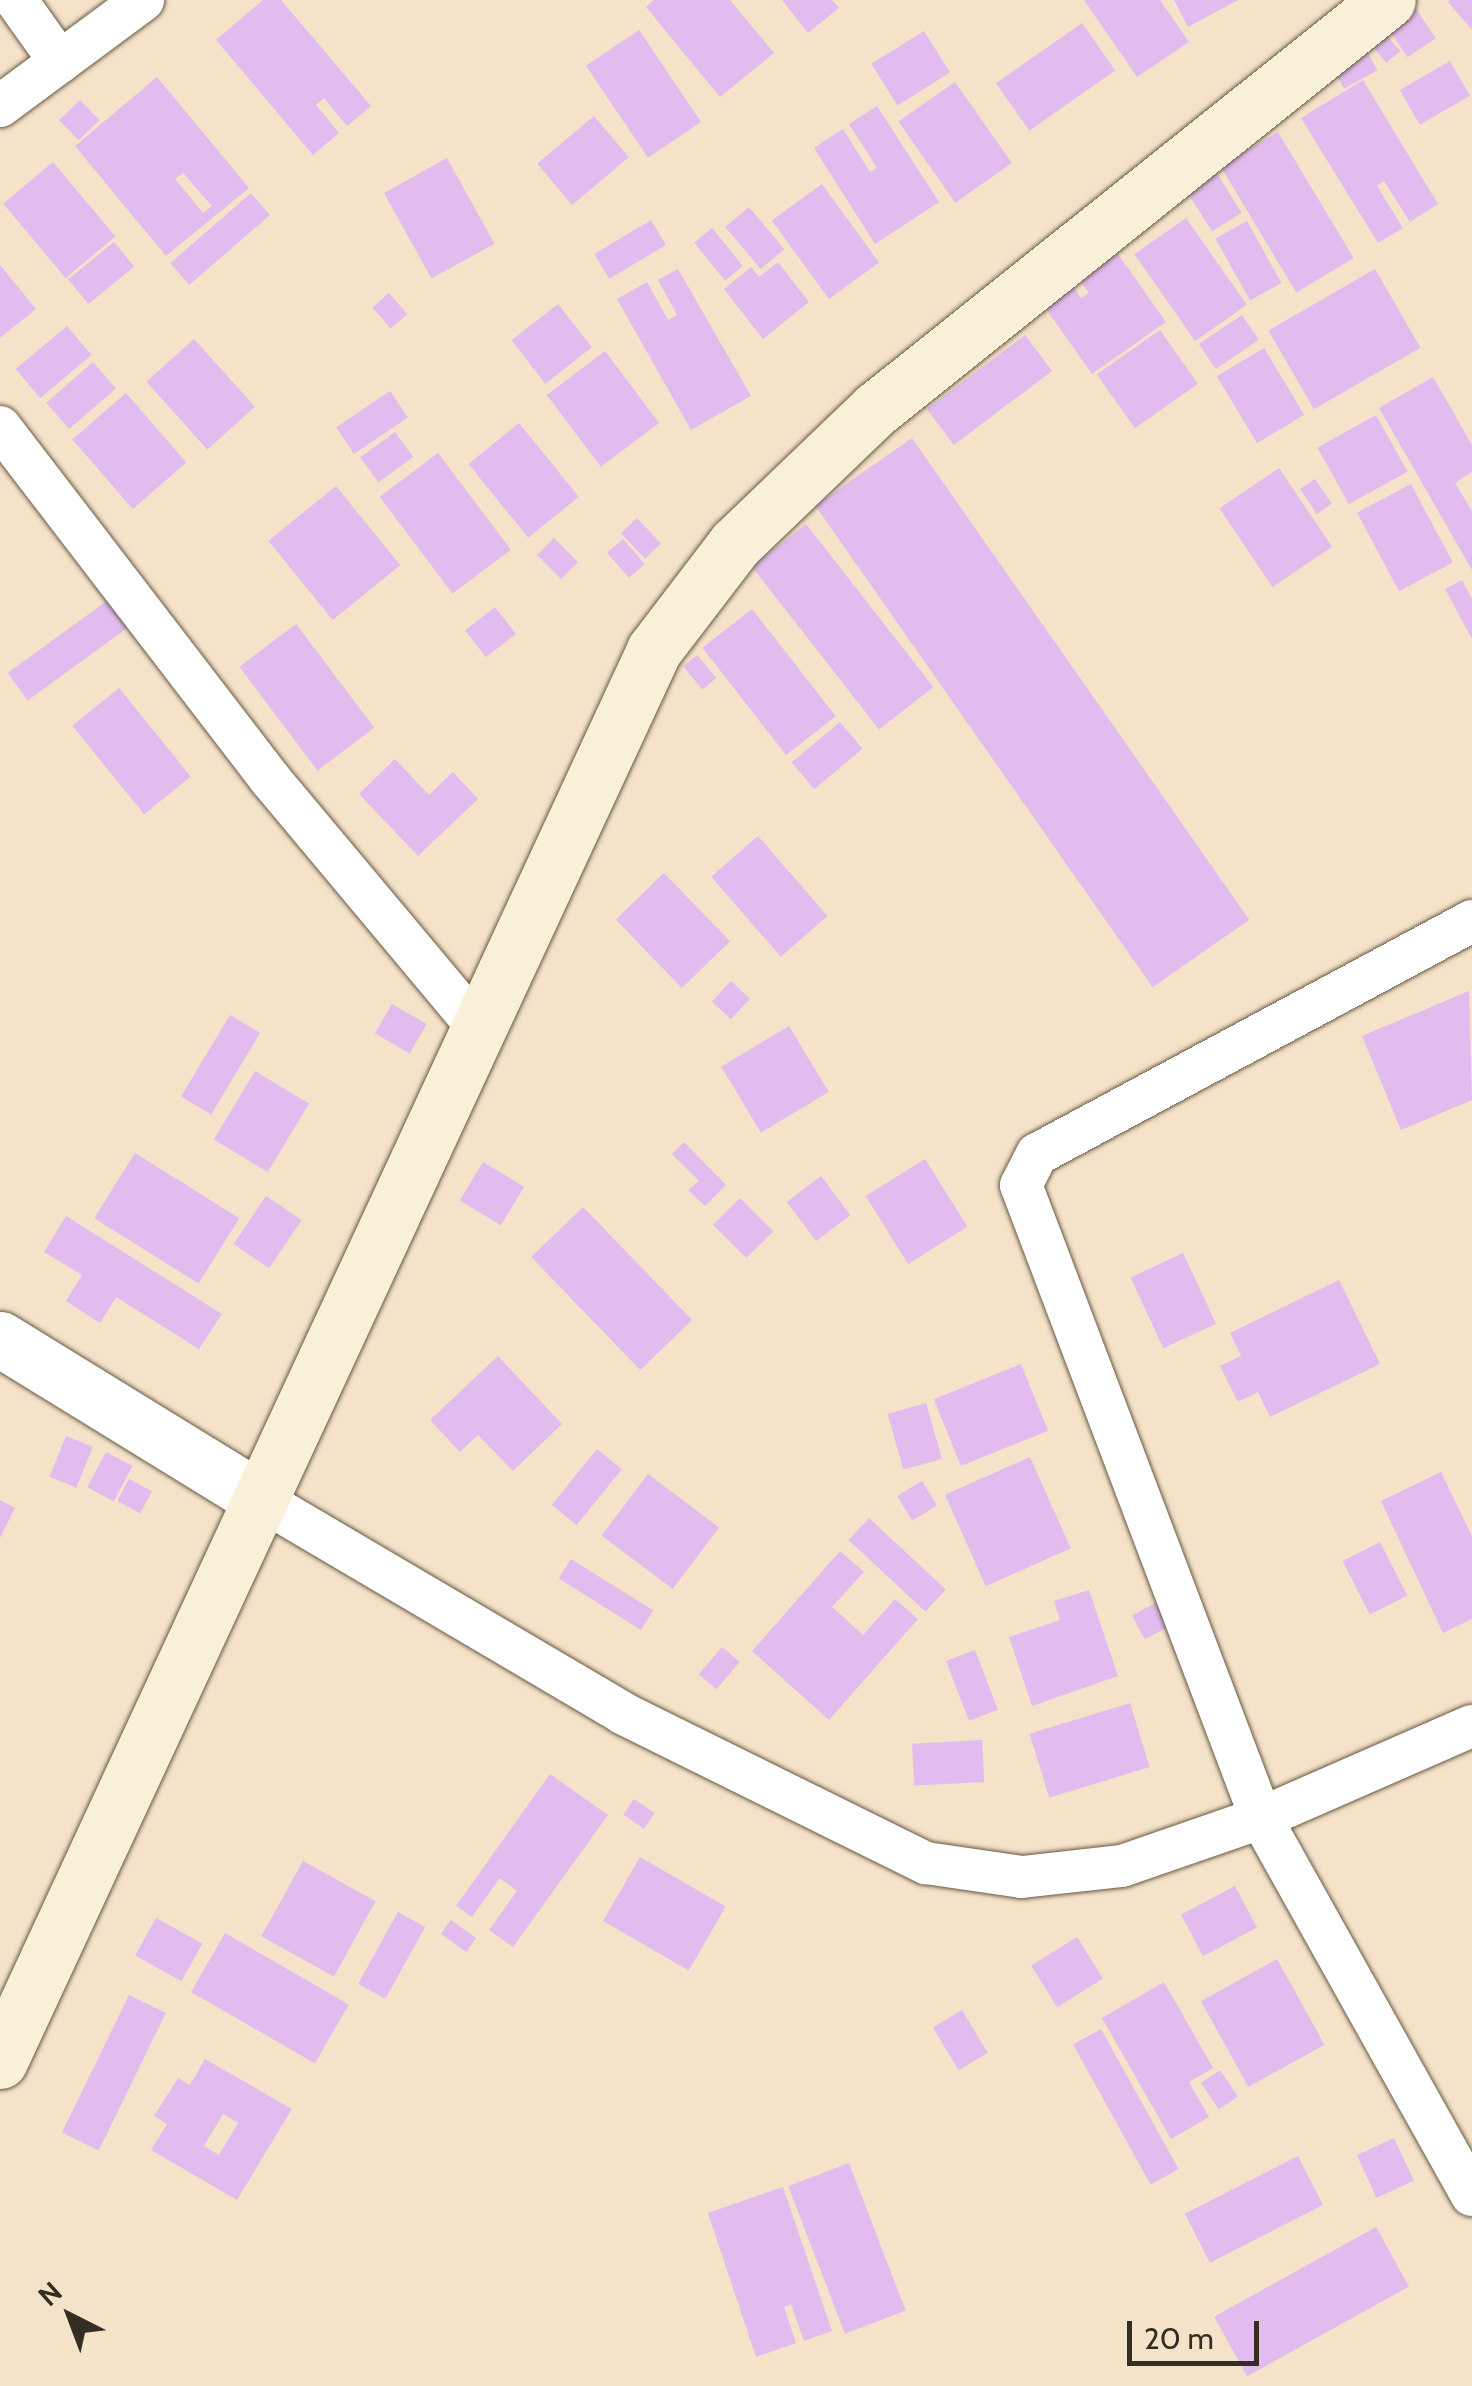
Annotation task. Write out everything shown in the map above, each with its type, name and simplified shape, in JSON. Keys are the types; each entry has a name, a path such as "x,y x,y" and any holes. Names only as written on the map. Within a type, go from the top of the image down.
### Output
{"main road":[{"path":"0,2061 475,1024 654,650 735,544 876,409 1388,0"}],"street":[{"path":"16,0 60,62"},
{"path":"0,106 143,0"},
{"path":"0,427 270,779 475,1024"},
{"path":"1472,921 1025,1168 1026,1203 1261,1818 1472,2195"},
{"path":"0,1339 258,1498 624,1714 926,1863 1022,1877 1122,1866 1261,1818 1472,1726"}],"building":[{"path":"263,0 281,0 371,106 347,126 324,98 316,105 339,133 313,155 216,40"},
{"path":"654,0 730,0 774,53 720,97 646,7"},
{"path":"782,0 832,0 839,8 808,33"},
{"path":"1084,0 1160,0 1189,42 1137,77"},
{"path":"1174,0 1238,0 1188,27"},
{"path":"1410,0 1436,38 1408,57 1382,19"},
{"path":"1472,0 1472,30 1448,2"},
{"path":"1082,23 1115,71 1029,131 996,83"},
{"path":"1379,26 1400,51 1386,63 1365,38"},
{"path":"639,30 701,122 648,158 586,66"},
{"path":"924,31 950,73 897,105 871,64"},
{"path":"1359,37 1377,70 1344,89 1326,55"},
{"path":"1450,61 1470,96 1420,125 1400,90"},
{"path":"157,77 249,188 166,256 75,146","holes":["183,173 212,206 203,213 175,179"]},
{"path":"1363,80 1438,204 1410,222 1384,181 1377,186 1403,228 1378,243 1301,118"},
{"path":"955,82 1012,163 955,203 898,122"},
{"path":"80,100 99,120 79,140 59,120"},
{"path":"877,106 939,202 875,244 814,148 843,129 870,172 877,168 849,124"},
{"path":"594,116 629,157 572,205 537,164"},
{"path":"1278,132 1354,258 1296,293 1221,167"},
{"path":"447,158 495,244 432,279 384,193"},
{"path":"53,162 115,236 66,278 3,204"},
{"path":"1213,167 1242,213 1212,231 1183,186"},
{"path":"822,184 879,262 829,299 772,220"},
{"path":"251,193 270,215 189,285 170,263"},
{"path":"749,207 784,249 761,269 725,227"},
{"path":"1186,218 1247,305 1195,341 1134,254"},
{"path":"651,220 666,245 609,279 594,254"},
{"path":"1247,221 1281,283 1250,301 1216,238"},
{"path":"712,228 743,266 725,281 694,242"},
{"path":"114,242 134,267 88,304 68,279"},
{"path":"1115,250 1166,322 1092,374 1041,302 1070,281 1081,298 1089,293 1078,277"},
{"path":"778,262 809,302 763,339 724,289 751,267 759,277"},
{"path":"0,265 36,309 0,338"},
{"path":"678,269 751,396 691,430 617,299 647,282 668,320 677,315 658,280"},
{"path":"1375,269 1420,348 1314,409 1268,330"},
{"path":"389,293 407,314 391,329 372,307"},
{"path":"558,304 592,347 545,384 512,340"},
{"path":"1242,315 1259,340 1216,369 1199,344"},
{"path":"67,326 91,355 40,398 16,369"},
{"path":"1160,330 1198,384 1135,428 1097,374"},
{"path":"1025,335 1052,371 954,445 927,409"},
{"path":"194,339 255,407 207,449 146,382"},
{"path":"1264,348 1304,415 1257,443 1217,376"},
{"path":"605,351 659,423 601,467 547,395"},
{"path":"93,362 116,388 69,429 46,403"},
{"path":"1433,377 1472,445 1472,472 1455,483 1472,511 1472,570 1379,408"},
{"path":"390,391 408,418 354,454 336,427"},
{"path":"126,393 186,462 133,509 72,440"},
{"path":"1376,415 1408,472 1349,504 1317,447"},
{"path":"519,423 579,497 528,538 468,464"},
{"path":"395,432 413,457 378,482 360,457"},
{"path":"912,438 1249,920 1153,987 815,506"},
{"path":"438,453 511,550 453,594 380,497"},
{"path":"1279,468 1332,547 1272,587 1219,508"},
{"path":"1315,479 1332,504 1317,514 1300,489"},
{"path":"1411,484 1453,563 1399,591 1357,513"},
{"path":"336,486 400,565 333,620 268,541"},
{"path":"637,518 661,544 645,559 621,533"},
{"path":"806,524 933,687 879,730 752,566"},
{"path":"554,538 578,562 561,579 537,555"},
{"path":"623,539 645,564 629,578 607,553"},
{"path":"1462,580 1472,599 1472,639 1445,589"},
{"path":"108,600 128,628 28,700 8,673"},
{"path":"495,607 516,634 486,657 465,630"},
{"path":"752,609 836,716 786,755 702,648"},
{"path":"296,624 374,728 318,771 239,667"},
{"path":"697,655 716,678 702,690 683,667"},
{"path":"119,688 191,777 144,814 72,726"},
{"path":"840,722 862,749 814,789 792,762"},
{"path":"395,759 429,795 453,772 478,799 418,856 359,794"},
{"path":"758,836 828,916 781,957 711,877"},
{"path":"664,873 730,941 682,988 616,920"},
{"path":"731,981 750,999 731,1019 712,1001"},
{"path":"1469,991 1472,1100 1401,1130 1362,1036"},
{"path":"392,1004 427,1024 410,1053 375,1033"},
{"path":"230,1015 260,1033 211,1114 181,1096"},
{"path":"789,1026 829,1092 761,1133 721,1067"},
{"path":"255,1071 309,1103 268,1172 214,1140"},
{"path":"684,1142 726,1185 705,1206 688,1190 699,1181 672,1154"},
{"path":"135,1153 239,1218 199,1283 94,1218"},
{"path":"925,1159 967,1227 908,1264 866,1196"},
{"path":"483,1162 524,1187 501,1225 460,1201"},
{"path":"821,1176 850,1215 816,1241 787,1202"},
{"path":"266,1196 302,1220 269,1268 234,1244"},
{"path":"740,1198 773,1231 746,1258 713,1225"},
{"path":"583,1207 692,1320 640,1370 531,1257"},
{"path":"66,1216 222,1314 199,1349 116,1297 100,1323 66,1301 82,1275 44,1252"},
{"path":"1183,1253 1216,1324 1163,1348 1130,1278"},
{"path":"1339,1280 1380,1364 1270,1417 1258,1392 1238,1402 1220,1366 1241,1356 1230,1333"},
{"path":"498,1356 562,1424 513,1471 478,1435 460,1452 430,1420"},
{"path":"1021,1364 1048,1431 961,1466 934,1399"},
{"path":"926,1403 942,1459 904,1470 888,1414"},
{"path":"66,1436 93,1447 76,1488 50,1477"},
{"path":"597,1449 622,1469 577,1525 552,1505"},
{"path":"106,1452 132,1466 114,1501 87,1487"},
{"path":"1030,1457 1071,1548 986,1586 945,1495"},
{"path":"1441,1472 1472,1536 1472,1619 1443,1633 1381,1501"},
{"path":"648,1474 719,1528 673,1589 602,1535"},
{"path":"129,1479 152,1491 140,1513 117,1501"},
{"path":"922,1481 937,1506 912,1521 897,1496"},
{"path":"0,1500 15,1508 0,1538"},
{"path":"869,1518 946,1590 925,1612 849,1540"},
{"path":"1380,1542 1407,1595 1370,1615 1343,1561"},
{"path":"840,1551 864,1572 832,1607 863,1635 895,1599 918,1619 829,1720 752,1651"},
{"path":"571,1559 653,1610 641,1630 559,1579"},
{"path":"1089,1590 1118,1676 1032,1706 1009,1637 1060,1620 1054,1601"},
{"path":"1163,1599 1176,1623 1145,1639 1132,1615"},
{"path":"722,1647 740,1662 716,1689 699,1675"},
{"path":"975,1650 998,1710 969,1721 946,1661"},
{"path":"1130,1703 1150,1767 1049,1798 1030,1734"},
{"path":"982,1740 984,1782 914,1786 912,1744"},
{"path":"550,1774 608,1815 513,1947 489,1930 517,1891 500,1878 472,1917 456,1906"},
{"path":"634,1799 655,1813 644,1829 623,1815"},
{"path":"640,1857 726,1906 689,1971 603,1921"},
{"path":"303,1861 376,1901 334,1976 261,1936"},
{"path":"1235,1886 1257,1927 1203,1956 1181,1915"},
{"path":"398,1912 425,1927 385,1999 358,1984"},
{"path":"156,1918 202,1944 182,1981 135,1956"},
{"path":"451,1920 476,1938 466,1952 441,1934"},
{"path":"225,1933 349,2004 315,2063 191,1992"},
{"path":"1077,1937 1103,1979 1057,2007 1031,1966"},
{"path":"1277,1959 1325,2045 1248,2087 1201,2001"},
{"path":"1164,1982 1213,2068 1189,2082 1209,2117 1171,2139 1102,2018"},
{"path":"129,1995 166,2013 99,2150 62,2133"},
{"path":"962,2010 988,2053 959,2070 933,2028"},
{"path":"1101,2029 1179,2169 1151,2184 1073,2045"},
{"path":"205,2059 292,2109 237,2200 151,2150 167,2124 154,2116 178,2078 190,2085","holes":["223,2114 238,2123 219,2155 204,2146"]},
{"path":"1220,2070 1238,2097 1219,2109 1201,2083"},
{"path":"1394,2138 1414,2181 1377,2198 1357,2155"},
{"path":"1298,2156 1323,2205 1210,2263 1185,2214"},
{"path":"849,2163 906,2311 845,2334 788,2186"},
{"path":"783,2187 832,2331 804,2341 791,2304 784,2307 796,2343 756,2357 708,2213"},
{"path":"1376,2227 1409,2286 1247,2376 1214,2317"}]}
